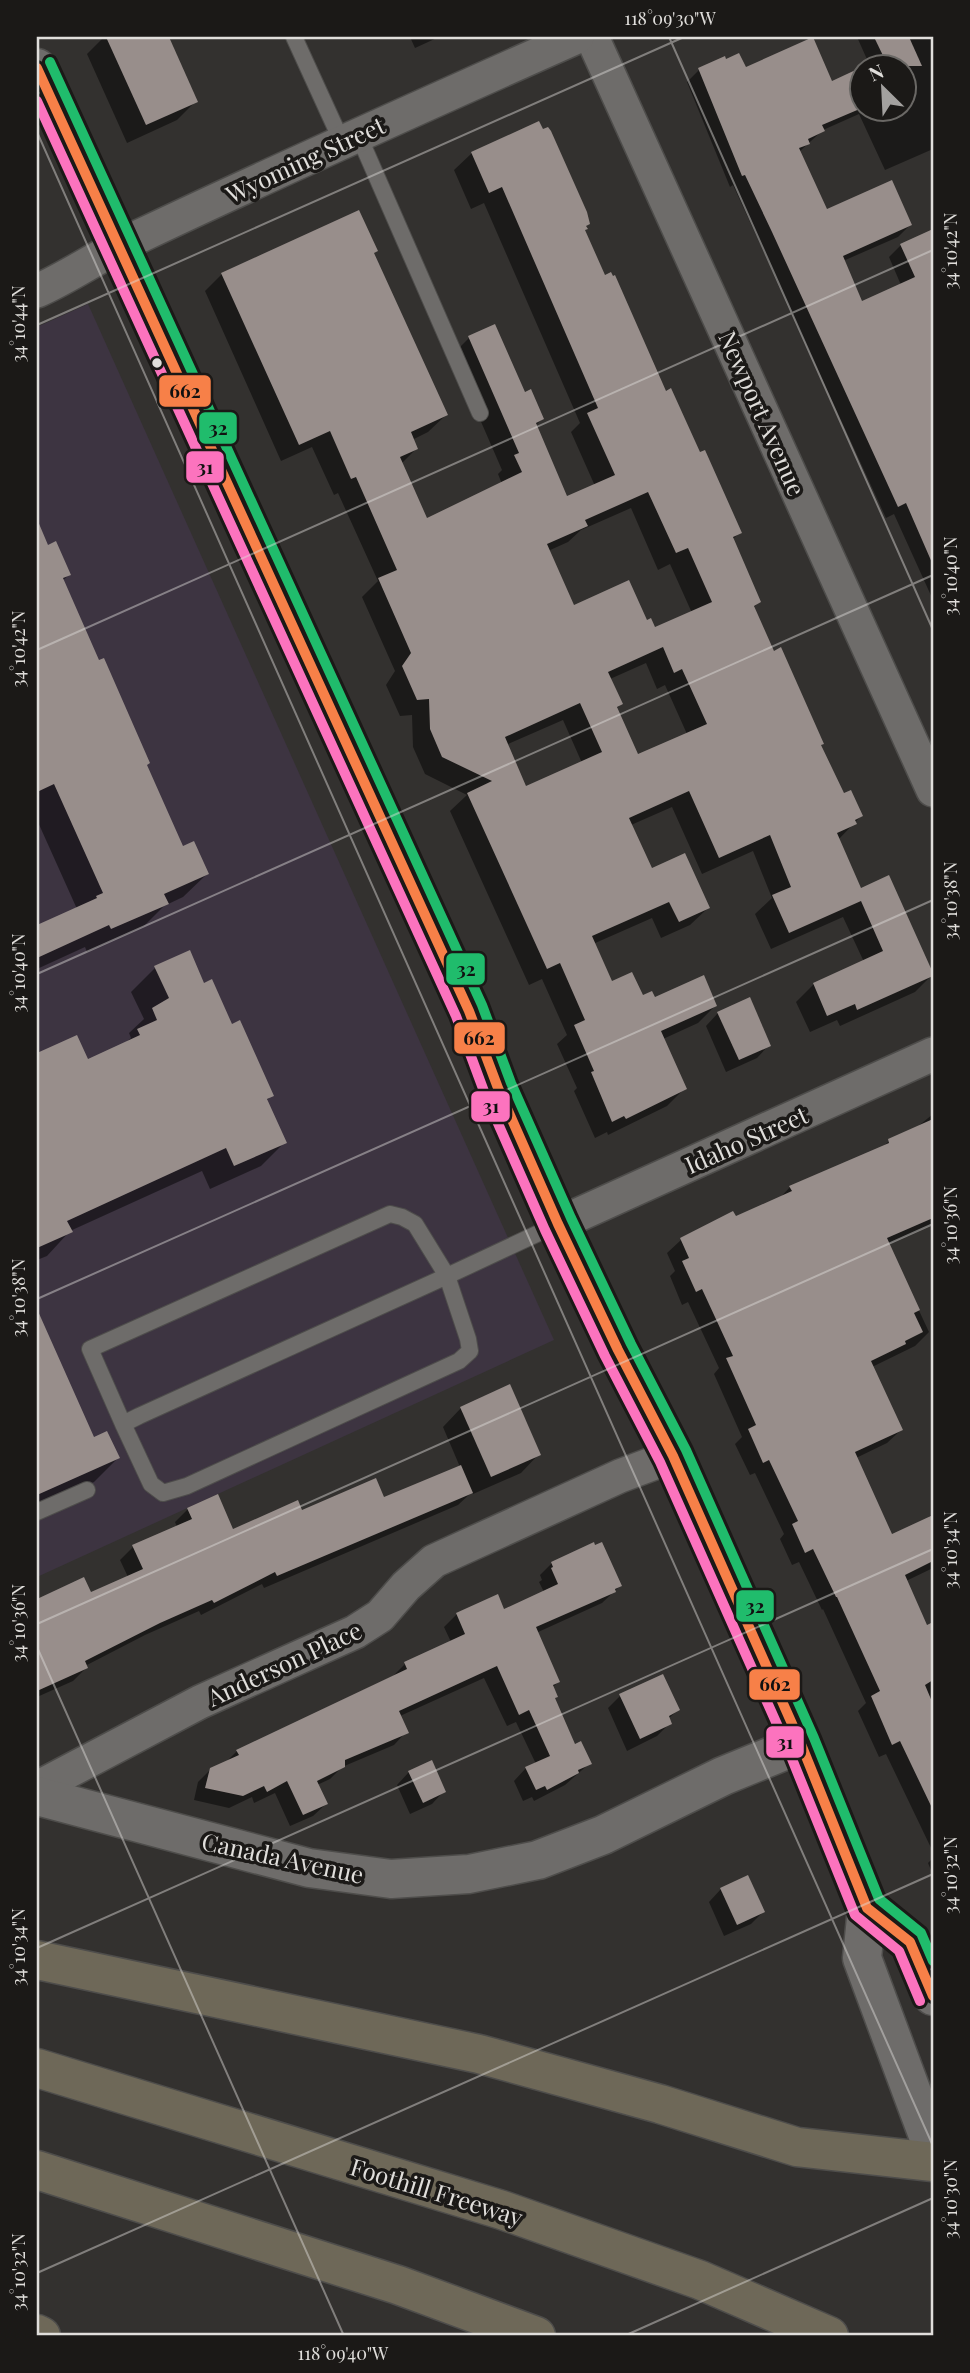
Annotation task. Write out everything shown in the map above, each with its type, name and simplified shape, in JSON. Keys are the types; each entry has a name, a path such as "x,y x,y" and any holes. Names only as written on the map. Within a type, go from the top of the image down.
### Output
{"highway":[{"path":"37,1960 480,2054 660,2104 797,2147 933,2162"},
{"name":"Foothill Freeway","path":"37,2068 502,2210 700,2280 829,2336"},
{"path":"37,2170 398,2285 536,2336"}],"main road":[{"path":"37,68 469,1011 498,1088 558,1224 618,1350 673,1456 801,1744 867,1908 862,1958 933,2149"},
{"name":"Canada Avenue","path":"37,1796 309,1868 391,1879 469,1874 538,1860 603,1835 723,1776 801,1744"},
{"path":"867,1908 910,1942 933,1996"}],"street":[{"name":"Wyoming Street","path":"37,291 68,277 118,246 350,138 578,37"},
{"name":"Newport Avenue","path":"593,37 933,790"},
{"name":"Idaho Street","path":"558,1224 933,1054"},
{"name":"Anderson Place","path":"37,1788 200,1702 355,1632 380,1616 406,1586 434,1562 620,1476 673,1456"}],"lane":[{"path":"294,37 350,138 480,413"},
{"path":"390,1214 415,1224 447,1276 470,1351 459,1361 187,1486 163,1493 151,1484 123,1424 90,1349 390,1214"},
{"path":"123,1424 558,1224"},
{"path":"37,1512 87,1490"}],"shaded area":[{"path":"88,304 554,1340 37,1577 37,327"}],"building":[{"path":"106,37 169,37 198,102 146,125"},
{"path":"813,37 832,81 848,74 848,114 822,125 825,131 808,139 810,144 799,148 827,209 892,180 912,225 843,256 862,301 915,277 900,244 933,229 933,565 906,503 898,507 772,232 745,175 742,176 698,68 739,53 746,67"},
{"path":"874,37 909,37 916,52 881,52"},
{"path":"539,121 543,129 548,127 551,131 587,212 590,224 585,230 605,275 611,272 615,275 666,391 671,388 700,452 705,450 742,533 733,537 761,602 754,606 774,651 781,647 824,744 821,745 844,793 851,790 863,816 855,820 857,824 837,833 861,888 889,875 933,973 933,976 857,1010 855,1004 827,1016 813,983 883,951 861,901 789,933 772,895 791,887 770,835 719,858 689,791 629,818 652,868 685,853 710,908 679,922 669,902 592,936 612,981 632,972 643,995 652,991 655,997 704,975 717,1006 661,1031 687,1089 626,1119 624,1116 612,1122 574,1025 585,1020 560,963 547,969 467,793 492,781 442,757 430,729 429,699 417,700 402,666 411,653 378,578 397,570 356,477 351,479 330,431 299,445 221,273 359,210 378,251 374,253 448,415 411,432 418,449 400,457 427,518 522,472 514,455 519,453 468,336 495,324 525,392 531,389 544,419 536,423 567,496 615,475 587,413 598,408 502,187 489,193 471,152","holes":["648,492 676,553 688,548 712,602 655,627 651,618 647,620 629,580 574,605 547,544 588,526 585,520","663,647 674,673 682,669 707,724 638,754 617,707 623,704 608,672","580,703 602,752 526,786 505,737"]},
{"path":"37,519 48,545 56,541 71,575 63,578 99,660 104,658 183,846 194,841 209,874 164,894 169,904 111,929 109,925 37,958 37,925 103,893 54,784 37,792"},
{"path":"190,950 204,983 212,979 232,1024 240,1020 274,1096 267,1099 287,1143 234,1166 226,1148 67,1221 73,1232 37,1248 37,1053 77,1035 88,1059 140,1035 137,1029 157,1020 152,1008 169,998 154,966"},
{"path":"750,997 771,1046 739,1060 717,1012"},
{"path":"933,1119 933,1218 887,1238 920,1310 914,1313 923,1332 905,1341 906,1344 871,1361 903,1430 855,1452 892,1534 933,1515 933,1561 905,1575 927,1625 933,1622 933,1680 925,1685 933,1704 933,1810 900,1741 892,1745 871,1696 880,1691 837,1597 813,1549 805,1553 792,1524 798,1521 769,1460 763,1463 748,1429 756,1425 726,1358 733,1356 702,1289 696,1292 682,1261 689,1258 680,1238 733,1211 736,1216 792,1191 789,1186 889,1143 888,1139"},
{"path":"37,1309 94,1437 107,1431 120,1458 37,1495"},
{"path":"510,1384 541,1455 491,1477 460,1407"},
{"path":"461,1465 473,1493 277,1576 275,1572 214,1603 212,1600 160,1623 85,1661 88,1668 37,1691 37,1599 84,1577 91,1592 143,1569 132,1545 192,1519 187,1508 218,1494 233,1529 298,1500 302,1510 376,1478 384,1497"},
{"path":"594,1542 595,1545 602,1542 622,1586 615,1589 616,1592 536,1627 560,1682 553,1685 558,1697 555,1698 575,1744 581,1741 592,1764 578,1770 579,1773 547,1790 545,1786 536,1790 525,1767 550,1756 529,1710 519,1715 497,1666 399,1711 409,1733 345,1760 345,1767 317,1781 328,1804 303,1815 287,1781 267,1792 264,1786 243,1796 205,1788 210,1768 239,1755 236,1750 407,1669 404,1662 465,1634 456,1613 498,1594 504,1609 558,1584 551,1562"},
{"path":"663,1674 680,1710 669,1716 672,1724 640,1739 619,1694"},
{"path":"432,1760 446,1792 423,1803 408,1771"},
{"path":"748,1875 765,1912 737,1925 720,1888"}],"transit line":[{"name":"32","path":"50,62 482,1005 511,1083 571,1218 631,1344 686,1450 814,1738 879,1899 921,1933 933,1961"},
{"name":"662","path":"37,68 469,1011 498,1088 558,1224 618,1350 673,1456 801,1744 867,1908 910,1942 933,1996"},
{"name":"31","path":"37,101 456,1016 485,1094 545,1230 605,1356 660,1462 788,1749 855,1915 899,1951 920,2001"}]}
